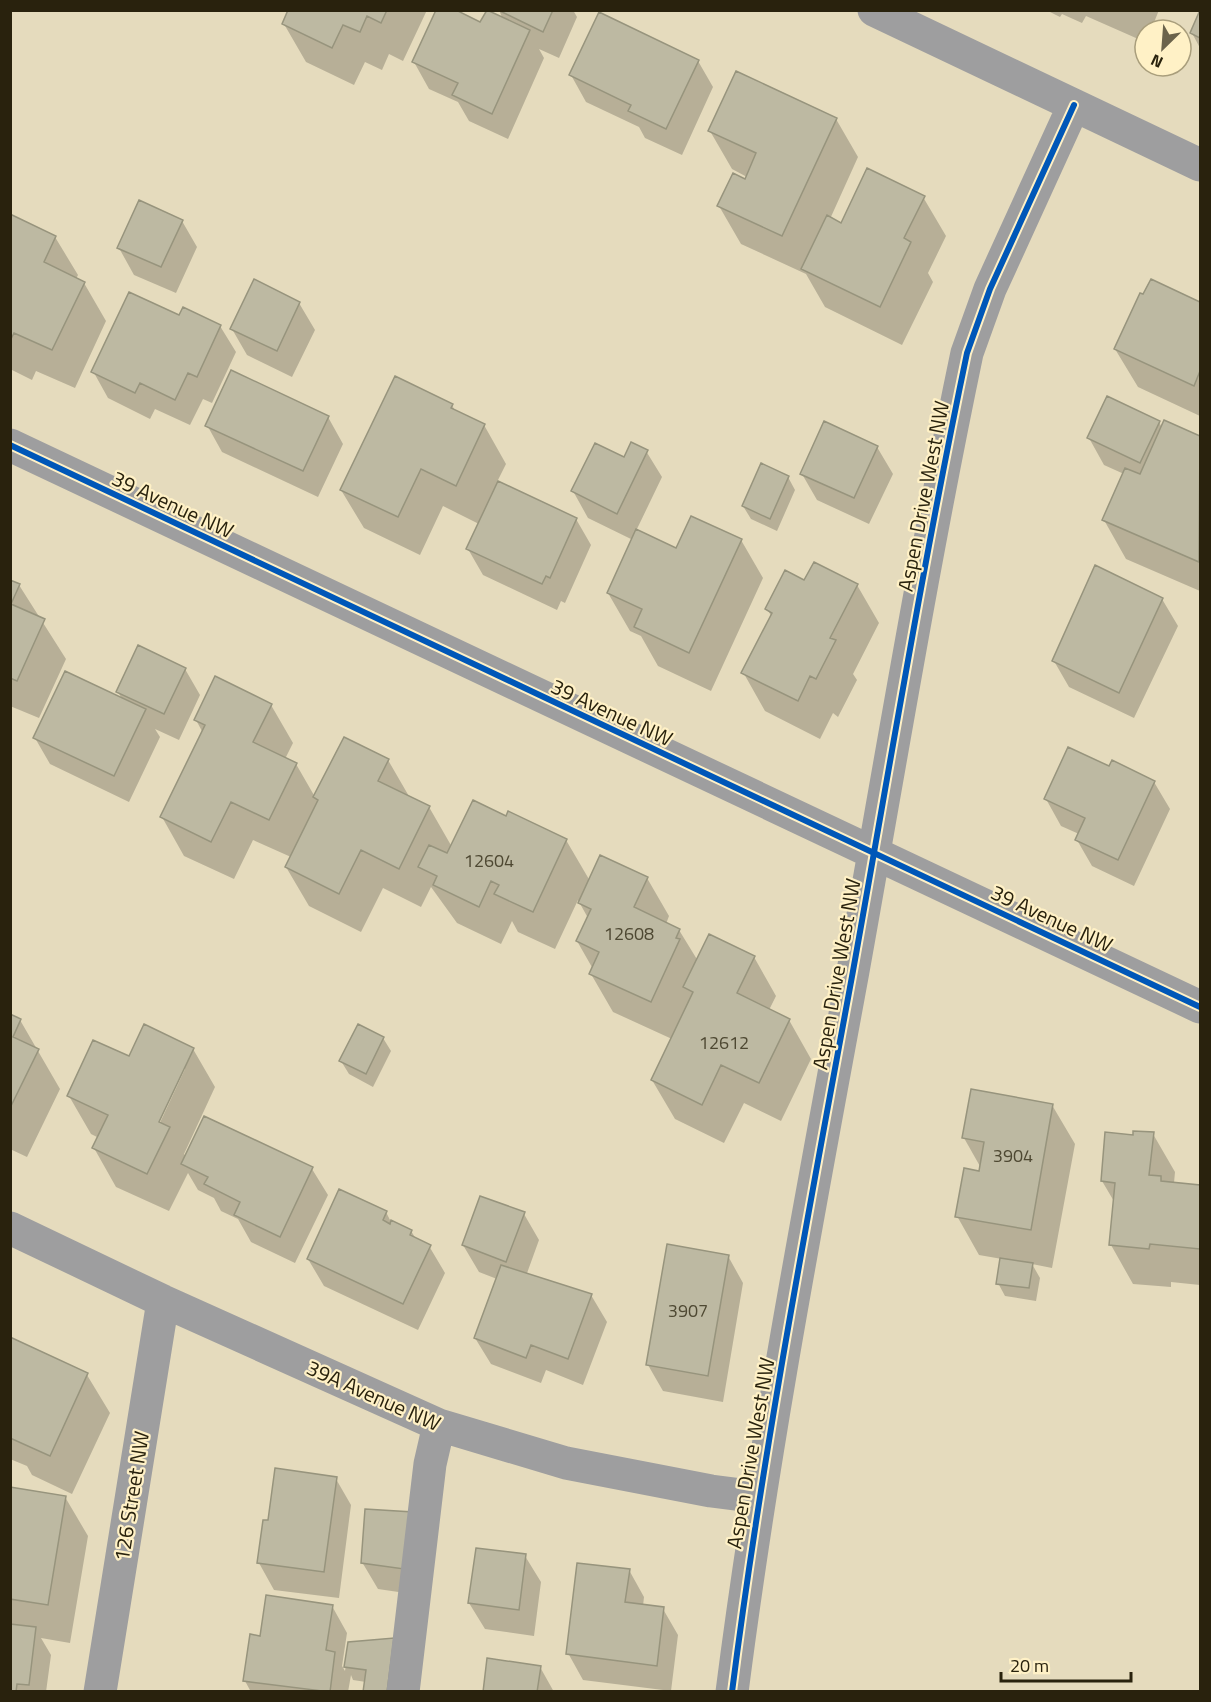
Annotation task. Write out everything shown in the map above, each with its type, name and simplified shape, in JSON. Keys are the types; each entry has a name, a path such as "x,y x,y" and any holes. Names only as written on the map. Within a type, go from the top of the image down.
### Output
{"street":[{"path":"874,10 1200,165"},
{"name":"Aspen Drive West NW","path":"732,1692 758,1497 967,352 990,289 1074,105"},
{"name":"39 Avenue NW","path":"10,446 1200,1007"},
{"name":"39A Avenue NW","path":"10,1228 163,1301 439,1425 566,1463 711,1491 758,1497"},
{"name":"126 Street NW","path":"100,1692 163,1301"},
{"path":"402,1692 430,1464 439,1425"}],"building":[{"path":"288,10 387,10 381,23 367,16 360,32 343,25 332,48 282,24"},
{"path":"436,10 456,10 480,22 487,10 530,30 492,114 452,95 458,83 412,62"},
{"path":"498,10 553,10 543,32"},
{"path":"1200,10 1200,38 1193,34 1193,26"},
{"path":"599,12 699,60 666,129 628,111 631,105 569,75"},
{"path":"736,71 837,118 782,236 717,206 733,173 745,179 756,153 708,131"},
{"path":"867,168 925,196 904,238 911,242 880,307 801,269 827,215 841,223"},
{"path":"139,200 183,220 161,267 117,248"},
{"path":"10,214 56,236 44,262 85,282 52,350 14,333 10,341"},
{"path":"254,279 300,302 277,351 230,329"},
{"path":"1151,279 1200,302 1200,371 1194,386 1114,349 1140,293 1143,294"},
{"path":"129,292 179,315 183,307 221,325 197,377 188,373 175,400 140,383 135,393 91,372"},
{"path":"231,370 329,416 303,471 205,426"},
{"path":"395,376 453,404 451,408 485,424 456,486 421,469 398,517 340,490"},
{"path":"1107,396 1160,421 1140,463 1087,438"},
{"path":"1164,420 1200,436 1199,562 1102,520 1125,468 1140,474"},
{"path":"824,421 878,446 854,498 800,474"},
{"path":"631,442 648,450 617,514 571,491 595,443 624,457"},
{"path":"761,463 789,476 770,519 742,506"},
{"path":"498,481 577,518 550,578 546,576 542,584 466,549"},
{"path":"691,516 742,539 689,653 634,627 642,609 607,593 636,529 676,548"},
{"path":"814,562 858,584 830,638 836,640 816,679 810,676 798,701 741,673 772,613 765,609 785,570 804,580"},
{"path":"1095,565 1163,598 1119,693 1052,661"},
{"path":"10,580 20,584 11,604 45,619 17,681 10,678"},
{"path":"138,645 186,668 164,714 116,692"},
{"path":"65,671 146,709 114,776 33,738"},
{"path":"215,676 272,704 253,742 297,763 269,820 231,802 211,842 160,817 205,725 194,720"},
{"path":"344,737 389,759 378,781 430,806 399,869 361,850 339,894 285,867 318,800 313,797"},
{"path":"1068,747 1109,766 1112,760 1155,781 1118,860 1075,840 1085,818 1044,799"},
{"path":"473,800 506,816 508,811 567,839 533,912 494,894 499,885 491,881 479,907 433,885 437,876 418,867 429,845 447,853"},
{"path":"600,855 648,877 634,907 680,929 676,938 680,939 651,1002 589,974 599,952 576,941 591,909 578,903"},
{"path":"709,934 755,956 737,993 790,1019 759,1083 721,1065 702,1105 651,1080 693,992 683,987"},
{"path":"10,1014 21,1019 13,1037 39,1049 10,1108"},
{"path":"144,1024 194,1048 159,1122 170,1127 147,1174 92,1148 108,1115 67,1096 93,1040 129,1056"},
{"path":"358,1024 384,1037 366,1074 339,1061"},
{"path":"971,1089 1053,1104 1031,1230 955,1217 964,1168 979,1171 984,1142 962,1138"},
{"path":"204,1116 313,1167 280,1237 234,1215 240,1202 204,1184 208,1177 181,1164"},
{"path":"1133,1131 1154,1132 1149,1175 1161,1176 1161,1181 1200,1185 1200,1249 1150,1244 1149,1249 1109,1245 1115,1183 1101,1181 1105,1132 1133,1135"},
{"path":"339,1189 387,1211 383,1220 390,1224 391,1220 412,1230 410,1235 431,1245 403,1304 307,1259"},
{"path":"480,1196 525,1212 506,1262 462,1245"},
{"path":"667,1244 729,1255 708,1376 646,1365"},
{"path":"1000,1258 1033,1263 1029,1288 996,1284"},
{"path":"501,1265 592,1294 568,1359 531,1345 526,1358 474,1338"},
{"path":"10,1337 88,1373 50,1456 10,1438"},
{"path":"275,1468 337,1477 324,1572 257,1563 263,1520 268,1520"},
{"path":"10,1487 66,1496 48,1605 10,1599"},
{"path":"365,1509 413,1512 404,1569 361,1563"},
{"path":"476,1548 526,1554 519,1610 468,1603"},
{"path":"577,1563 630,1569 625,1602 664,1607 657,1666 566,1654"},
{"path":"266,1595 333,1605 326,1650 335,1652 330,1692 243,1681 250,1634 260,1636"},
{"path":"10,1624 36,1627 29,1685 17,1684 16,1692 10,1692"},
{"path":"394,1638 387,1692 363,1692 366,1670 344,1667 348,1642"},
{"path":"487,1658 541,1666 537,1692 483,1692"}],"cycle path":[{"path":"732,1692 744,1601 788,1330 922,584 967,353 990,289 1074,105"},
{"path":"10,445 1200,1007"}]}
